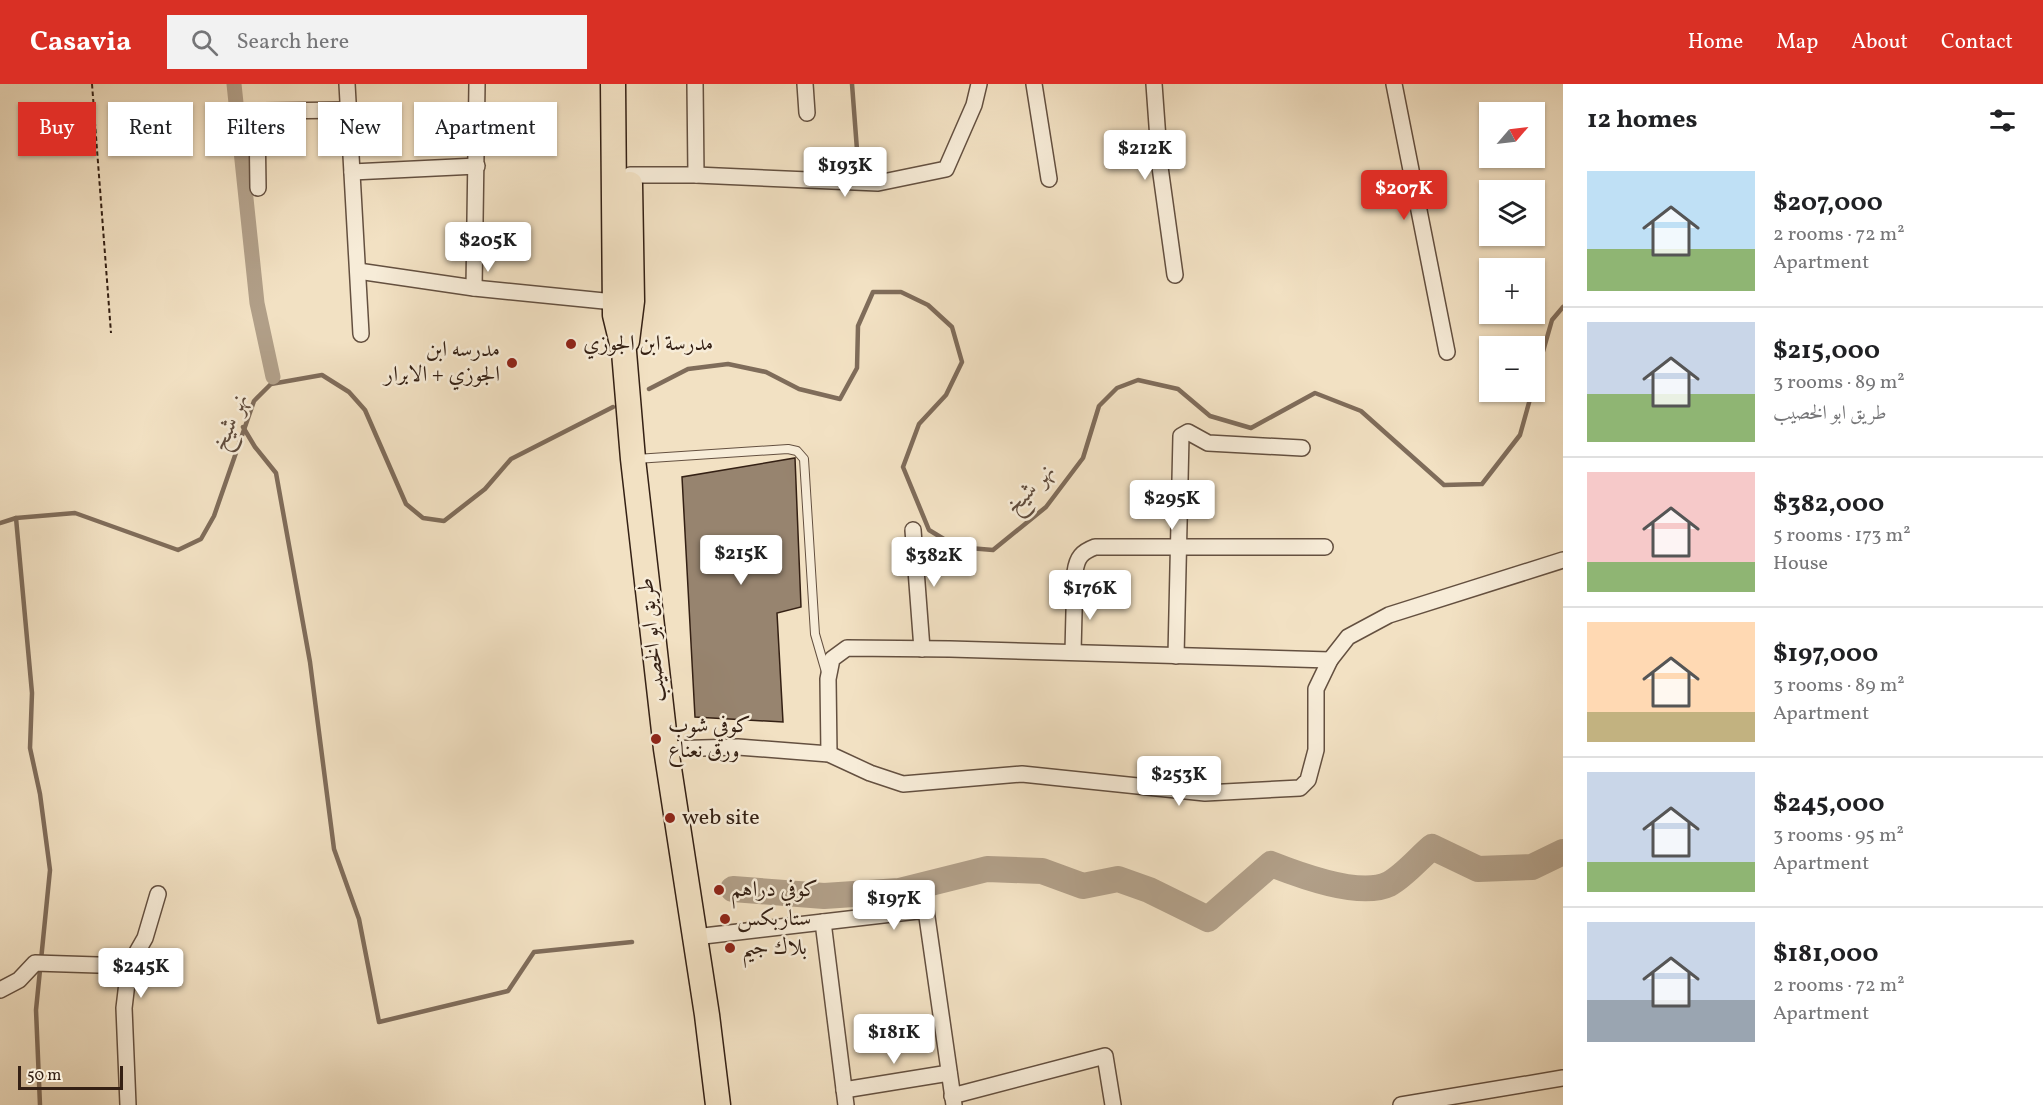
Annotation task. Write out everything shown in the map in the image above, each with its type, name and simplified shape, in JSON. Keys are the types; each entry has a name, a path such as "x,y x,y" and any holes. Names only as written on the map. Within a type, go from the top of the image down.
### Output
{"main road":[{"name":"طريق ابو الخصيب","path":"613,84 614,302 617,328 624,352 633,459 666,749 718,1105"},
{"name":"طريق ابو الخصيب","path":"624,352 632,301 630,84"}],"street":[{"path":"347,84 348,102"},
{"path":"474,288 477,84"},
{"path":"694,84 696,175"},
{"path":"805,84 807,113"},
{"path":"630,175 696,175 878,183 946,169 974,105 979,84"},
{"path":"1034,84 1049,178"},
{"path":"1154,84 1160,167 1175,275"},
{"path":"1394,84 1447,352"},
{"path":"258,188 257,116 264,111 318,110"},
{"path":"351,156 361,334"},
{"path":"352,172 477,166"},
{"path":"358,271 474,288 614,302"},
{"path":"1176,656 1181,436 1188,432 1208,443 1302,448"},
{"path":"913,530 922,649"},
{"path":"1073,652 1077,560 1084,552 1095,547 1325,547"},
{"path":"666,749 738,747 829,754 870,773 903,784 1022,774 1205,792 1300,788 1308,780 1316,750 1316,689 1330,660 1348,637 1389,615 1563,560"},
{"path":"829,754 828,680 832,659 847,648 1330,660"},
{"path":"128,1105 124,1008 129,966 145,938 158,894"},
{"path":"695,937 926,910 953,1100 1106,1056 1113,1105"},
{"path":"823,922 845,1098 949,1073"},
{"path":"0,990 11,986 35,963 129,966"},
{"path":"1401,1105 1428,1103 1563,1078"}],"lane":[{"path":"633,459 788,449 797,452 804,459 815,634 828,680"}],"path":[{"path":"92,84 111,333"}],"building":[{"path":"795,458 801,607 777,613 783,722 695,717 682,477"}],"waterway":[{"path":"234,84 257,303 273,377"},
{"path":"852,84 858,163"},
{"name":"نهر شيخ","path":"649,389 688,369 728,364 766,372 799,389 840,399 857,368 858,326 873,292 901,292 928,305 952,327 962,362 946,395 919,424 903,467 929,530 957,547 993,550 1046,507 1083,458 1099,406 1117,388 1138,380 1178,389 1210,416 1251,428 1315,393 1361,411 1444,485 1482,484 1520,435 1529,402"},
{"name":"نهر شيخ","path":"1545,344 1552,320 1563,307"},
{"name":"نهر شيخ","path":"0,523 16,518 75,513 178,550 201,539 214,516 254,401 271,384 322,375 349,392 365,410 406,504 423,518 444,521 485,489 511,459 613,407"},
{"path":"243,427 255,447 276,473 310,662 334,849 359,919 379,1022 508,991 534,952 632,942"},
{"path":"16,518 32,693 30,748 40,794 50,870 36,1010 40,1105"},
{"path":"733,889 824,896 899,891 987,869 1042,871 1083,886 1118,879 1149,890 1208,919 1271,864 1297,874 1346,887 1377,888 1395,881 1432,847 1478,869 1532,867 1563,852"}],"place":[{"name":"مدرسة ابن الجوزي","path":"571,344"},
{"name":"مدرسه ابن الجوزي + الابرار","path":"512,363"},
{"name":"كوفي شوب ورق نعناع","path":"656,739"},
{"name":"web site","path":"670,818"},
{"name":"كوفي دراهم","path":"719,890"},
{"name":"ستاربكس","path":"725,919"},
{"name":"بلاك جيم","path":"730,948"}]}
